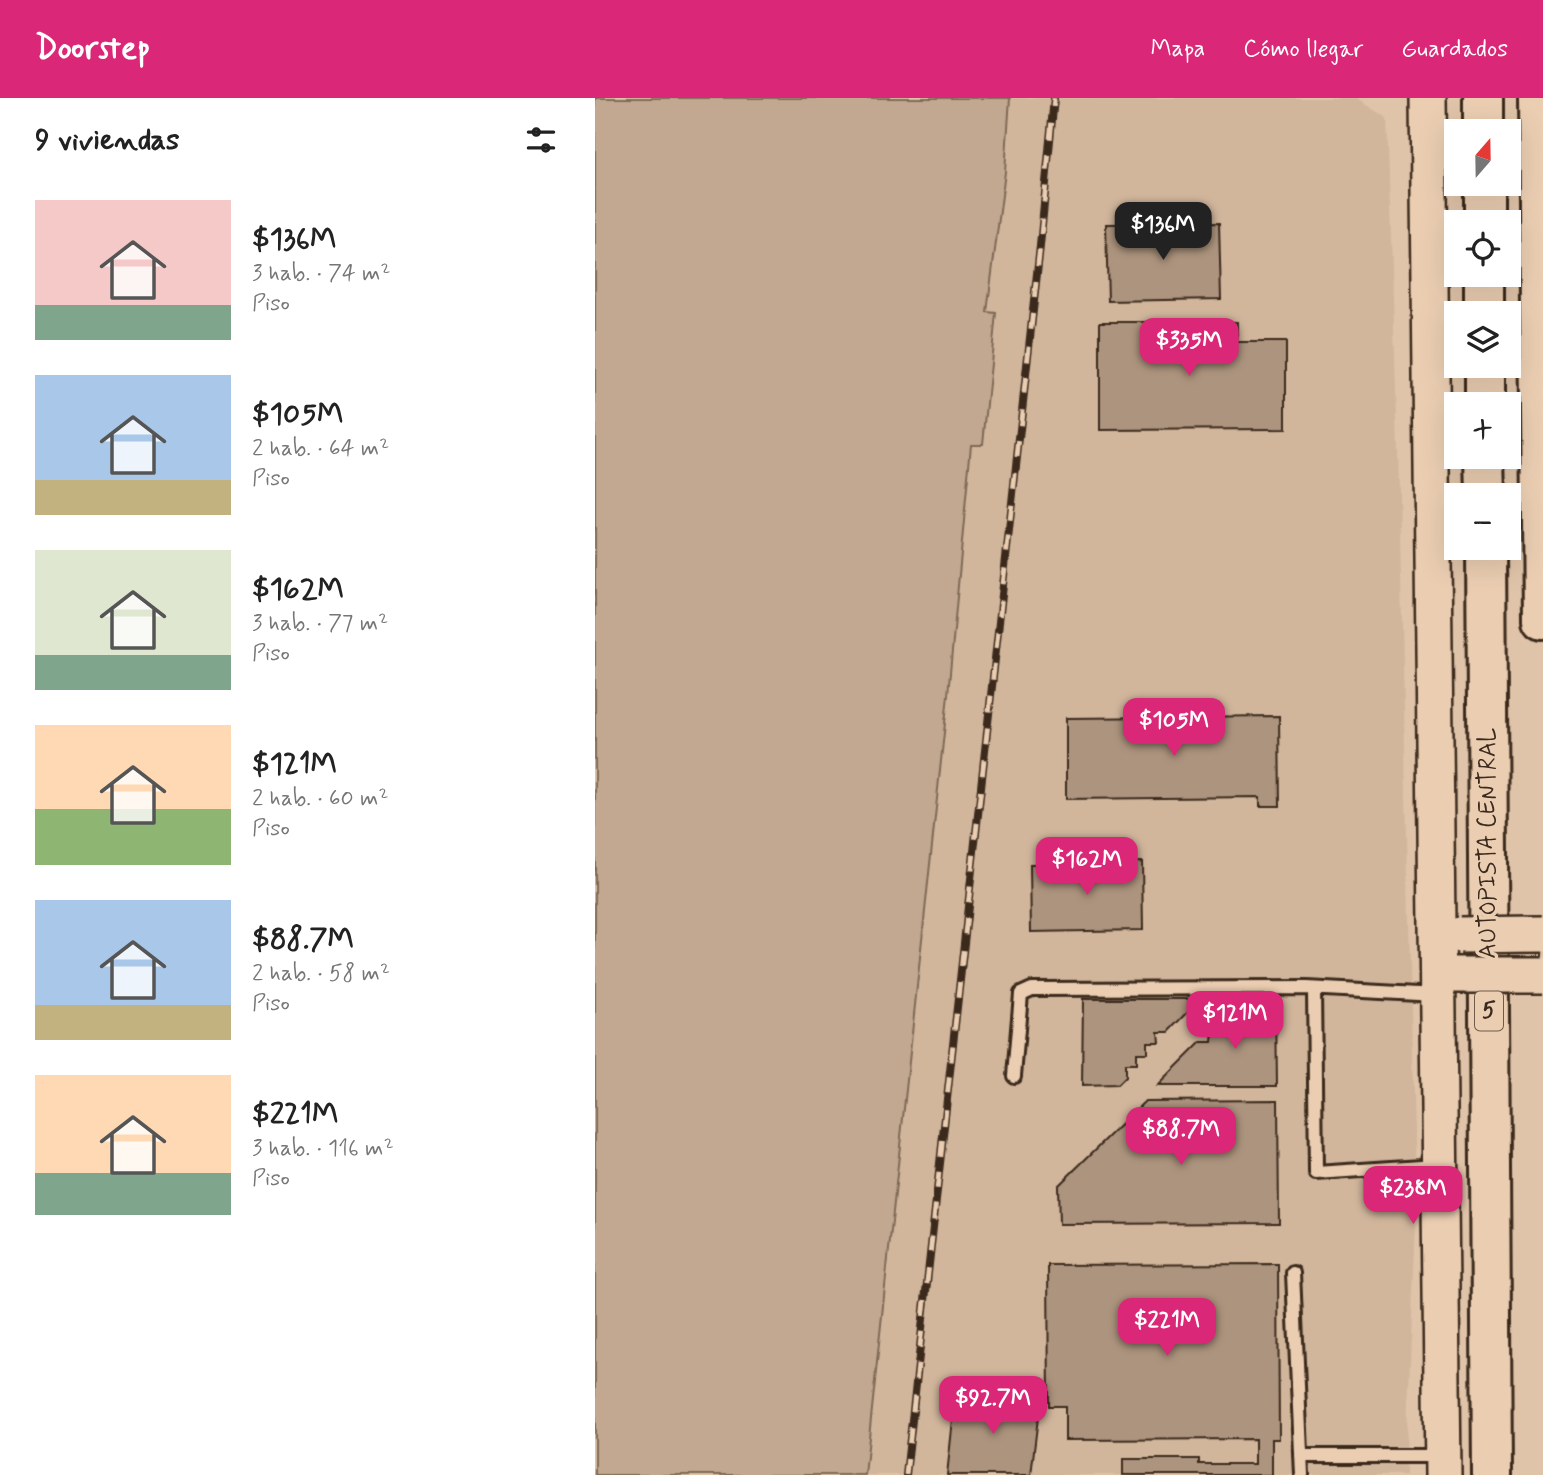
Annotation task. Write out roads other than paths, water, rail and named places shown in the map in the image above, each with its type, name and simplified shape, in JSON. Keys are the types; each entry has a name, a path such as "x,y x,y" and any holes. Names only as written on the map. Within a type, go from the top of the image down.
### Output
{"highway":[{"path":"1483,98 1483,119"},
{"path":"1539,99 1543,619"},
{"name":"AUTOPISTA CENTRAL","path":"1486,560 1492,1475"}],"main road":[{"path":"1428,98 1448,935 1443,982 1441,1164 1443,1465"},
{"path":"1448,935 1543,934"},
{"path":"1443,982 1543,975"}],"lane":[{"path":"1014,1076 1021,994 1032,989 1314,989 1443,982"},
{"path":"1314,989 1316,1173 1441,1164"},
{"path":"1293,1273 1302,1475"},
{"path":"1301,1456 1443,1465"}],"railway":[{"path":"906,1475 1054,98"}]}
